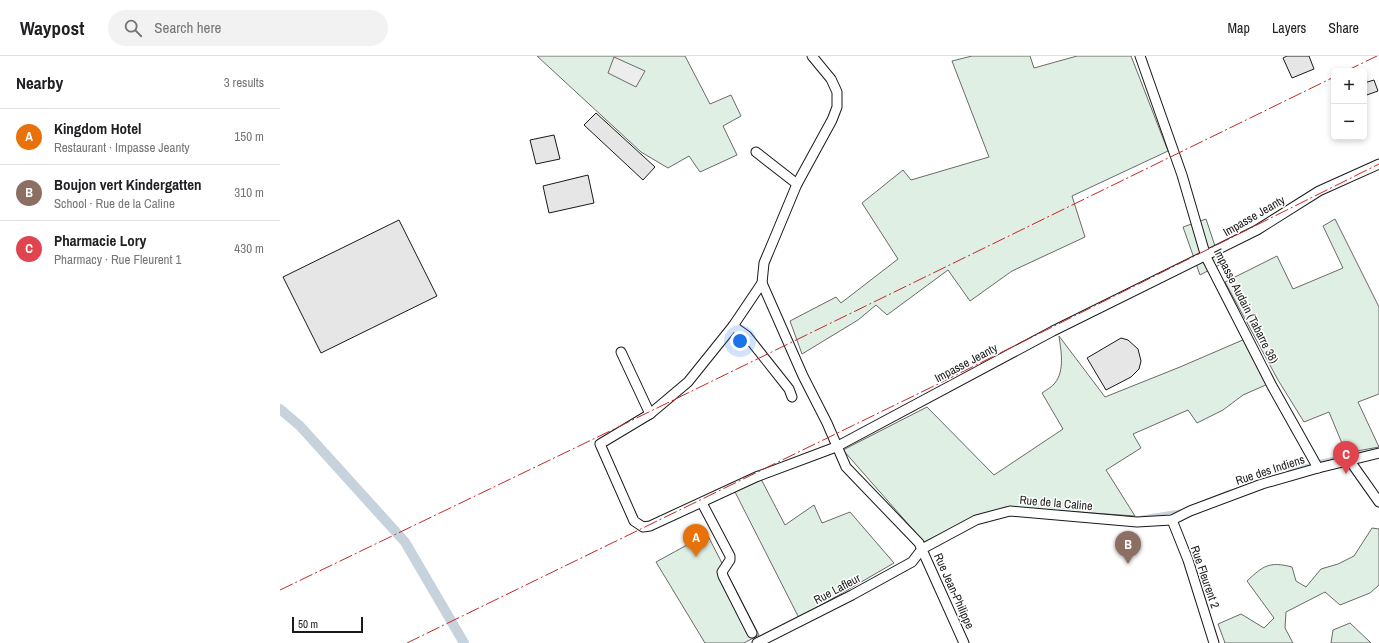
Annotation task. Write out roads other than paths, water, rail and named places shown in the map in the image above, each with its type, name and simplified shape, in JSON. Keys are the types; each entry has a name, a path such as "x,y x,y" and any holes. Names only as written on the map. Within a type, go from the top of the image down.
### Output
{"street":[{"path":"621,352 650,414 688,382 733,326 762,283 764,263 797,184 832,120 837,107 837,92 831,79 812,56"},
{"name":"Impasse Audain (Tabarre 38)","path":"1140,56 1182,175 1206,257 1272,386 1318,468"},
{"path":"756,152 797,184"},
{"name":"Impasse Jeanty","path":"650,414 600,444 634,521 643,527 650,526 702,503 756,477 836,446 1053,330 1206,257 1257,230 1319,191 1379,164"},
{"name":"Rue Jean-Philippe","path":"762,283 802,376 827,423 846,467 922,549 964,643"},
{"path":"733,326 747,336 789,389 792,397"},
{"name":"Rue des Indiens","path":"1172,520 1190,511 1262,484 1379,453"},
{"path":"1350,461 1379,502"},
{"path":"702,503 730,556 730,560 722,572 723,576 752,633"},
{"name":"Rue de la Caline","path":"922,549 976,520 1010,511 1137,522 1172,520"},
{"name":"Rue Fleurent 2","path":"1172,520 1188,560 1214,643"},
{"name":"Rue Lafleur","path":"757,643 852,595 912,562 922,549"}],"waterway":[{"path":"280,409 300,426 405,542 464,643"},
{"path":"1321,461 1370,451"},
{"path":"1288,472 1308,465"},
{"path":"1205,501 1230,491"},
{"path":"1136,518 1180,511"}],"place":[{"name":"Pharmacie Lory","path":"1346,474"},
{"name":"Kingdom Hotel","path":"696,557"},
{"name":"Boujon vert Kindergatten","path":"1128,564"}]}
